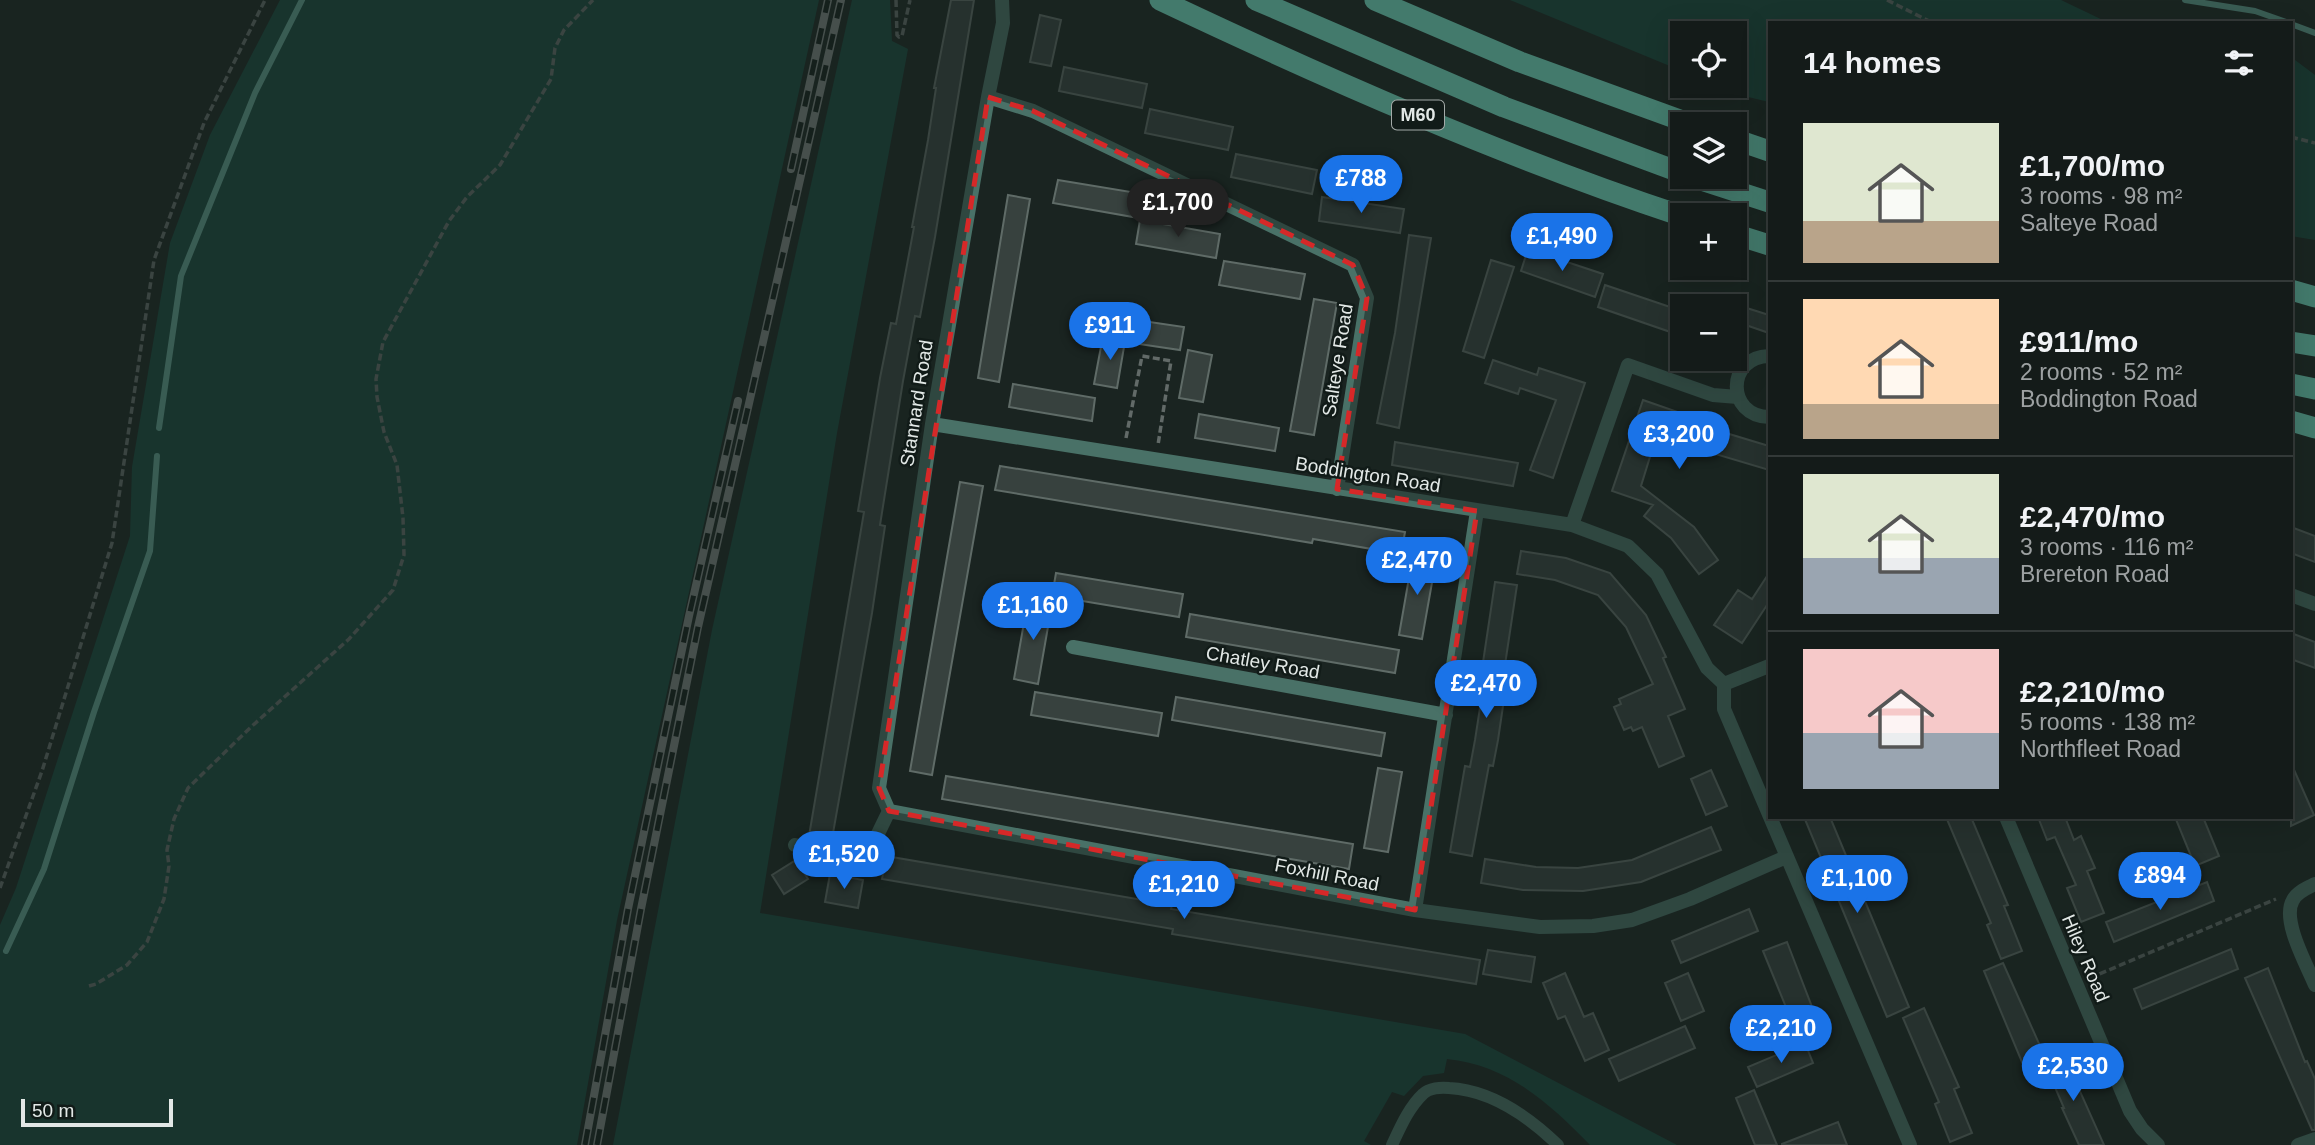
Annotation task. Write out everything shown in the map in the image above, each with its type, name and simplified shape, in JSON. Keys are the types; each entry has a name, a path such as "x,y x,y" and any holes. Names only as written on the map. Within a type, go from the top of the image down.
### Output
{"highway":[{"name":"M60","path":"1160,0 1241,39 1391,104 1670,212"},
{"name":"M60","path":"1255,0 1504,107 1670,169"},
{"path":"1375,0 1520,62 1670,116"},
{"path":"1747,143 1768,150"},
{"path":"1729,189 1768,202"},
{"path":"1747,238 1768,245"},
{"path":"2293,279 2315,282"},
{"path":"2293,291 2315,297"},
{"path":"2293,342 2315,346"},
{"path":"2293,384 2315,389"},
{"path":"2293,422 2315,428"}],"street":[{"name":"Stannard Road","path":"889,811 878,788 932,424 1003,23 1002,0"},
{"name":"Salteye Road","path":"988,97 1034,111 1353,265 1367,298 1337,489"},
{"path":"1768,356 1758,357 1742,369 1737,387 1743,406 1751,413 1768,417"},
{"path":"1573,526 1628,365 1713,395 1738,397"},
{"name":"Boddington Road","path":"932,424 1573,526 1628,547 1657,574 1707,668 1724,684"},
{"path":"1415,909 1477,512"},
{"path":"2293,596 2315,604"},
{"name":"Chatley Road","path":"1073,647 1446,715"},
{"path":"1768,666 1724,684 1724,709 1768,814"},
{"path":"795,845 850,856 873,844 889,811"},
{"name":"Foxhill Road","path":"889,811 1415,909 1540,927 1592,926 1632,920 1689,899 1786,857"},
{"path":"1770,819 1910,1145"},
{"name":"Hiley Road","path":"2007,819 2130,1111 2142,1129 2158,1145"},
{"path":"2315,884 2299,893 2293,900 2290,915 2294,934 2315,985"},
{"path":"2298,1145 2315,1139"}],"lane":[{"path":"1392,1145 1403,1122 1425,1092 1440,1087 1467,1088 1502,1103 1532,1122 1558,1145"}],"path":[{"path":"0,888 42,771 112,543 154,260 204,123 265,0"},
{"path":"89,986 127,965 147,942 164,899 169,866 167,850 174,819 188,788 349,639 393,590 404,555 403,518 397,465 384,432 377,397 376,379 383,342 449,221 467,197 500,165 551,79 555,48 564,30 593,0"},
{"path":"896,0 899,37 905,27 910,0"},
{"path":"1887,0 1929,21"},
{"path":"2293,138 2315,143"},
{"path":"1123,454 1142,356 1171,361 1155,460"},
{"path":"2076,984 2284,896"}],"highlighted area":[{"path":"988,97 1033,111 1353,265 1367,298 1337,489 1477,511 1415,910 889,811 879,788"}],"green space":[{"path":"280,0 819,0 617,920 577,1145 0,1145 0,925 16,888 130,536 132,467 170,243 210,135"},
{"path":"852,0 890,0 892,41 908,49 837,433 760,913 1465,1034 1677,1145 1590,1145 1543,1101 1509,1078 1489,1069 1447,1059 1444,1073 1423,1076 1404,1096 1392,1092 1364,1141 1371,1145 613,1145 712,630"},
{"path":"1510,0 2061,0 2105,21 1768,21 1768,102 1747,97 1747,21 1670,21 1670,66"},
{"path":"2293,58 2315,75 2315,240 2293,236"}],"building":[{"path":"951,0 974,0 935,237 920,317 915,316 903,381 880,525 885,526 872,613 832,839 809,836 864,512 858,511 880,378 891,323 896,324"},
{"path":"1040,15 1061,20 1051,66 1030,62"},
{"path":"1064,67 1147,84 1142,108 1059,91"},
{"path":"1150,109 1233,127 1228,150 1145,133"},
{"path":"1236,154 1317,170 1312,194 1231,177"},
{"path":"1058,180 1137,193 1133,217 1053,203"},
{"path":"1008,195 1030,199 999,382 978,378"},
{"path":"1322,197 1404,209 1400,233 1319,221"},
{"path":"1140,220 1220,234 1216,258 1136,244"},
{"path":"1409,235 1431,238 1399,428 1377,423 1395,333"},
{"path":"1528,249 1603,274 1595,297 1521,271"},
{"path":"1491,260 1514,267 1484,358 1463,351"},
{"path":"1224,261 1305,274 1300,299 1219,285"},
{"path":"1605,285 1670,307 1670,332 1598,307"},
{"path":"1314,299 1337,303 1314,435 1290,431"},
{"path":"1747,308 1768,315 1768,333 1747,325"},
{"path":"1136,320 1184,327 1180,350 1132,343"},
{"path":"1103,336 1125,341 1117,388 1094,384"},
{"path":"1188,350 1212,355 1203,402 1179,398"},
{"path":"1493,360 1537,375 1539,368 1585,383 1553,478 1530,470 1556,400 1520,388 1518,394 1485,383"},
{"path":"1013,384 1095,398 1092,421 1009,407"},
{"path":"1643,400 1695,418 1693,423 1768,446 1768,470 1695,448 1697,444 1658,431 1641,486 1694,527 1718,560 1699,574 1671,538 1644,516 1653,505 1612,491"},
{"path":"1199,414 1279,428 1275,451 1195,438"},
{"path":"1395,442 1518,463 1513,486 1392,465"},
{"path":"1000,466 1405,532 1401,554 1313,539 1312,543 995,490"},
{"path":"960,482 983,486 932,775 910,771"},
{"path":"2293,528 2315,536 2315,562 2293,554"},
{"path":"1521,551 1566,558 1610,573 1646,615 1666,657 1663,658 1685,709 1668,716 1684,756 1659,767 1642,727 1633,731 1631,727 1624,730 1614,707 1621,704 1619,699 1653,684 1626,627 1598,595 1555,580 1517,574"},
{"path":"1413,555 1436,560 1422,639 1399,635"},
{"path":"1056,573 1183,594 1179,617 1052,596"},
{"path":"1768,575 1768,604 1742,643 1714,625 1738,590 1752,599"},
{"path":"1495,582 1517,585 1503,678 1507,679 1498,740 1493,766 1489,765 1472,856 1450,852 1465,766 1470,767 1475,740"},
{"path":"1028,600 1052,604 1038,684 1014,679"},
{"path":"1190,614 1399,650 1395,673 1186,637"},
{"path":"2293,634 2315,642 2315,668 2293,660"},
{"path":"1035,692 1162,713 1158,736 1031,715"},
{"path":"1176,697 1385,733 1381,756 1172,720"},
{"path":"1378,768 1402,772 1388,852 1364,848"},
{"path":"2293,768 2314,815 2291,826 2293,819"},
{"path":"1711,770 1727,806 1706,815 1691,779"},
{"path":"946,776 1353,844 1349,869 942,799"},
{"path":"1805,819 1831,819 1909,1007 1887,1017"},
{"path":"1947,819 1972,819 2008,905 2004,906 2022,951 2001,959 1987,925 1991,923"},
{"path":"2039,819 2066,819 2074,840 2081,836 2095,868 2087,871 2104,913 2081,922 2067,888 2076,885 2055,837 2047,840"},
{"path":"2176,819 2204,819 2219,856 2195,866"},
{"path":"1711,827 1721,850 1641,882 1583,891 1523,890 1481,883 1485,859 1536,867 1578,868 1632,860"},
{"path":"886,856 1172,905 1171,909 1480,960 1476,984 1172,934 1173,929 882,879"},
{"path":"796,860 808,879 784,894 772,875"},
{"path":"830,874 863,880 858,908 825,902"},
{"path":"2207,882 2214,901 2114,942 2106,922"},
{"path":"1749,909 1758,931 1681,963 1672,941"},
{"path":"1787,942 1819,1025 1797,1034 1763,951"},
{"path":"2231,949 2238,969 2142,1009 2134,989"},
{"path":"1488,950 1535,957 1531,982 1483,974"},
{"path":"2003,963 2045,1057 2024,1067 1984,971"},
{"path":"2268,968 2305,1062 2307,1061 2315,1079 2315,1130 2312,1130 2245,978"},
{"path":"1565,973 1584,1017 1593,1013 1609,1050 1585,1061 1565,1016 1558,1019 1543,983"},
{"path":"1688,973 1704,1011 1681,1021 1665,983"},
{"path":"1924,1008 1959,1087 1954,1089 1972,1133 1950,1142 1935,1104 1939,1102 1903,1018"},
{"path":"1685,1026 1695,1048 1619,1081 1609,1059"},
{"path":"1805,1043 1813,1063 1757,1087 1748,1067"},
{"path":"2067,1055 2104,1145 2079,1145 2062,1108 2045,1064"},
{"path":"1754,1090 1777,1145 1755,1145 1736,1098"},
{"path":"1838,1122 1847,1145 1782,1145 1782,1144"}],"waterway":[{"path":"159,428 181,276 255,93 302,0"},
{"path":"2185,0 2255,11 2283,21"},
{"path":"2293,25 2315,33"},
{"path":"6,951 44,869 94,712 150,551 157,456"}],"railway":[{"path":"791,169 828,0"},
{"path":"597,1145 698,627 841,0"},
{"path":"585,1145 628,909 689,616 738,401"}]}
